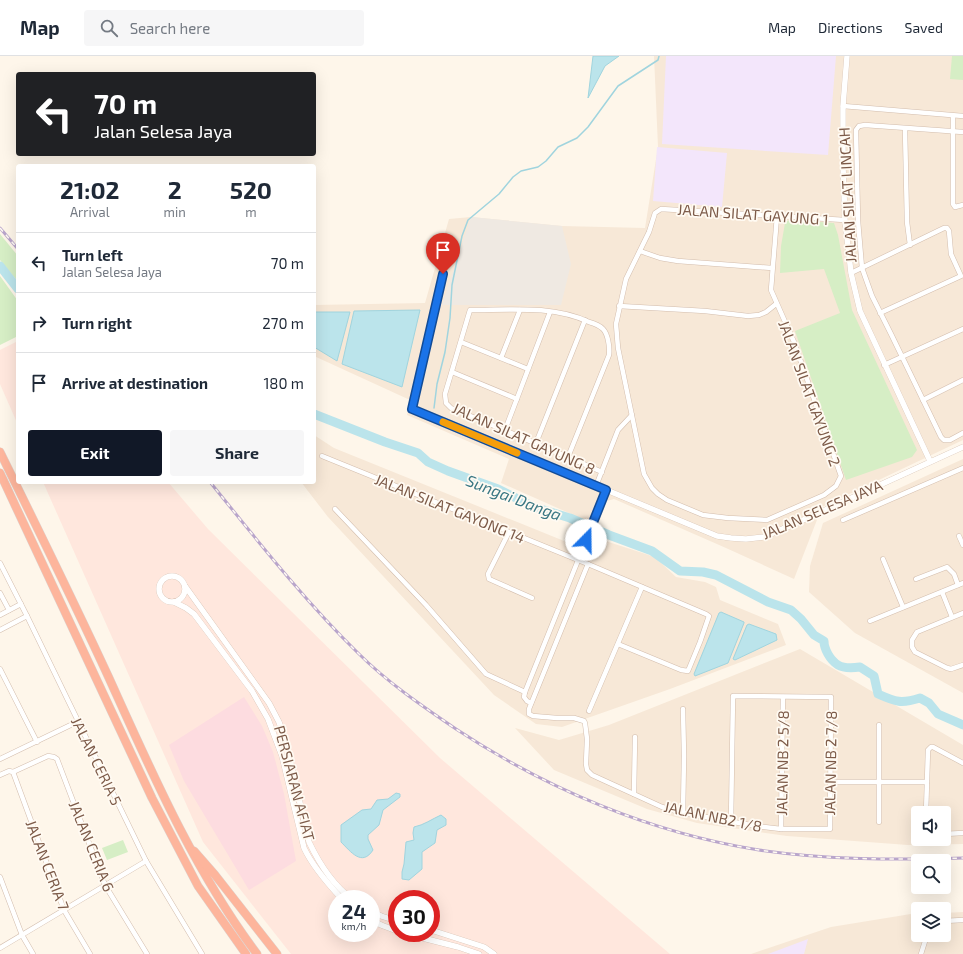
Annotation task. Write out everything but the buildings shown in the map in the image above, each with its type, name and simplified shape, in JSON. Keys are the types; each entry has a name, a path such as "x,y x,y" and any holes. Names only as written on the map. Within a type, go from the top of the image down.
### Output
{"highway":[{"path":"0,452 54,562 186,841 213,888 257,954"},
{"path":"0,473 152,798 198,886 246,954"},
{"path":"186,841 215,875 277,954"}],"street":[{"name":"JALAN SILAT LINCAH","path":"847,56 843,106 843,166 845,220 851,273 860,311 930,461"},
{"path":"843,106 963,116"},
{"path":"952,116 953,204 955,207 963,205"},
{"path":"963,132 865,125 859,126 856,130 858,221 862,268 880,314 941,437 944,440 950,440 963,434"},
{"path":"905,128 907,222 910,245"},
{"name":"JALAN SILAT GAYUNG 1","path":"640,251 649,232 655,214 661,209 845,220"},
{"name":"JALAN SILAT GAYUNG 2","path":"632,415 644,474 652,488 667,500 704,515 767,520 824,495 836,486 841,476 794,342 771,290 777,216"},
{"path":"851,273 944,228 947,228 949,231 951,254 961,276 880,314"},
{"path":"596,486 618,430 632,415 618,348 616,324 626,279 640,251 660,258 678,261 772,268"},
{"path":"412,409 447,259"},
{"path":"619,306 706,311 748,316 759,315 766,312 776,304"},
{"path":"517,399 452,372 462,342 470,310 520,310 574,315 602,328 610,350 609,355 568,457"},
{"path":"501,358 520,310"},
{"path":"505,430 550,312"},
{"path":"536,443 585,320"},
{"path":"884,365 963,329"},
{"path":"462,342 528,369"},
{"name":"JALAN SILAT GAYUNG 8","path":"452,372 445,394 446,403 451,408 602,472"},
{"path":"923,400 963,380"},
{"name":"JALAN SELESA JAYA","path":"412,409 717,536 746,539 764,537 963,447"},
{"name":"JALAN SILAT GAYONG 14","path":"322,456 578,559 709,616 689,669 684,671 618,644"},
{"path":"843,520 963,468"},
{"path":"588,564 531,703 525,699 525,692 606,490"},
{"path":"335,509 426,606 486,674 525,692"},
{"path":"509,532 488,574 489,579 532,598"},
{"path":"959,536 963,545"},
{"path":"883,559 903,607"},
{"name":"JALAN CERIA 5","path":"0,563 146,861 202,954"},
{"path":"870,621 960,584 948,567 916,579"},
{"name":"PERSIARAN AFIAT","path":"334,890 310,860 304,848 287,776 272,730 252,691 194,614 186,608 174,602 165,600 162,597 159,589 161,581 168,576 172,575 180,578 269,703 279,722 286,742 295,775 309,842 315,856 330,877 343,890"},
{"path":"174,602 182,598 185,586"},
{"path":"589,711 642,587"},
{"path":"942,592 952,617"},
{"path":"0,593 9,610"},
{"path":"0,615 21,604"},
{"path":"963,613 917,632 912,640 912,647 915,652 947,668 951,669 963,665"},
{"path":"0,630 27,616"},
{"path":"0,669 37,742"},
{"path":"731,822 733,696 783,697"},
{"name":"JALAN NB 2 7/8","path":"783,697 831,697 830,829"},
{"name":"JALAN NB 2 5/8","path":"781,829 783,697"},
{"name":"JALAN NB2 1/8","path":"531,703 529,714 533,716 574,718 584,721 587,739 587,770 592,775 662,807 682,813 781,829 830,829"},
{"path":"682,813 684,756 683,709"},
{"path":"0,759 79,722"},
{"path":"879,726 879,822"},
{"path":"634,794 635,737"},
{"path":"926,806 928,750 933,747 963,763"},
{"name":"JALAN CERIA 6","path":"13,772 48,756 54,757 58,763 105,885 146,954"},
{"path":"0,776 9,771 13,772"},
{"name":"JALAN CERIA 7","path":"13,772 64,910 90,954"},
{"path":"287,776 295,775"},
{"path":"830,782 927,782"},
{"path":"289,786 297,785"},
{"path":"951,834 963,833"},
{"path":"310,860 315,856"},
{"path":"0,948 146,861"},
{"path":"0,877 22,935 33,954"},
{"path":"951,921 963,920"},
{"path":"440,933 484,947 489,953"},
{"path":"438,942 479,954"},
{"path":"921,954 925,942"}],"shaded area":[{"path":"654,56 963,56 963,440 822,507 794,579 614,499 607,501 593,537 655,557 676,577 705,582 716,587 720,600 778,624 786,645 670,689 562,727 536,724 494,695 328,517 303,484 316,484 316,436 334,448 574,545 587,521 501,483 509,459 407,415 410,400 316,357 316,305 425,303 449,219 471,217 562,226 645,228 658,147"},
{"path":"666,56 836,56 828,155 662,144"},
{"path":"657,147 727,153 722,207 653,201"},
{"path":"471,217 562,226 571,264 561,305 442,305"},
{"path":"16,342 16,420 0,384 0,350"},
{"path":"963,459 963,693 855,633 809,592 810,566 823,523"},
{"path":"44,484 170,484 208,529 440,758 670,954 291,954 203,842"},
{"path":"800,649 963,745 963,844 951,844 951,806 911,806 911,845 787,836 697,823 647,809 554,770 515,728 559,740 609,725"},
{"path":"244,697 262,726 273,752 284,794 296,861 249,890 184,781 169,745"},
{"path":"963,912 963,954 751,954 831,927 911,914 911,942 951,942 951,913"},
{"path":"808,939 804,954 768,954"}],"green space":[{"path":"952,56 963,56 963,80 950,79"},
{"path":"789,220 834,223 838,235 852,310 917,450 912,457 846,480 795,331 840,313 824,269 780,273 781,246 785,223"},
{"path":"0,234 16,254 16,280 0,260"},
{"path":"0,276 16,298 16,337 0,345"},
{"path":"123,840 128,852 107,860 102,848"}],"water":[{"path":"593,56 619,56 605,66 588,98"},
{"path":"420,310 402,387 342,364 354,311"},
{"path":"316,312 350,312 337,361 316,348"},
{"path":"721,612 744,622 728,663 695,676 694,674 719,613"},
{"path":"749,624 776,634 777,640 735,660 733,659 747,625"},
{"path":"396,793 400,794 400,797 383,810 379,825 368,835 368,839 373,850 365,857 361,858 357,856 341,842 341,825 362,810 371,809 377,800 388,799"},
{"path":"441,815 446,819 446,825 437,830 435,843 422,852 422,869 409,880 402,879 406,842 414,840 414,827"}],"waterway":[{"path":"434,408 437,384 445,352 450,318 452,285 462,236 468,220 499,194 513,177 521,171 538,167 546,161 558,147 577,138 588,127 618,86 658,60 659,56"},
{"name":"Sungai Danga","path":"0,266 16,286"},
{"name":"Sungai Danga","path":"316,415 385,442 418,453 428,462 498,489 534,507 570,518 609,535 652,551 680,571 703,572 716,575 768,602 791,610 801,619 814,635 824,641 828,654 835,663 840,666 851,668 860,667 874,676 878,694 889,699 899,701 908,701 920,698 929,703 938,714 963,725"}],"railway":[{"path":"0,228 16,247"},
{"path":"212,484 300,591 338,633 369,664 405,693 456,729 491,751 563,789 601,806 640,820 679,832 759,850 810,856 886,859 963,858"}],"slow traffic":[{"path":"443,422 517,453"}],"route":[{"path":"443,274 412,409 606,490 586,540"}]}
